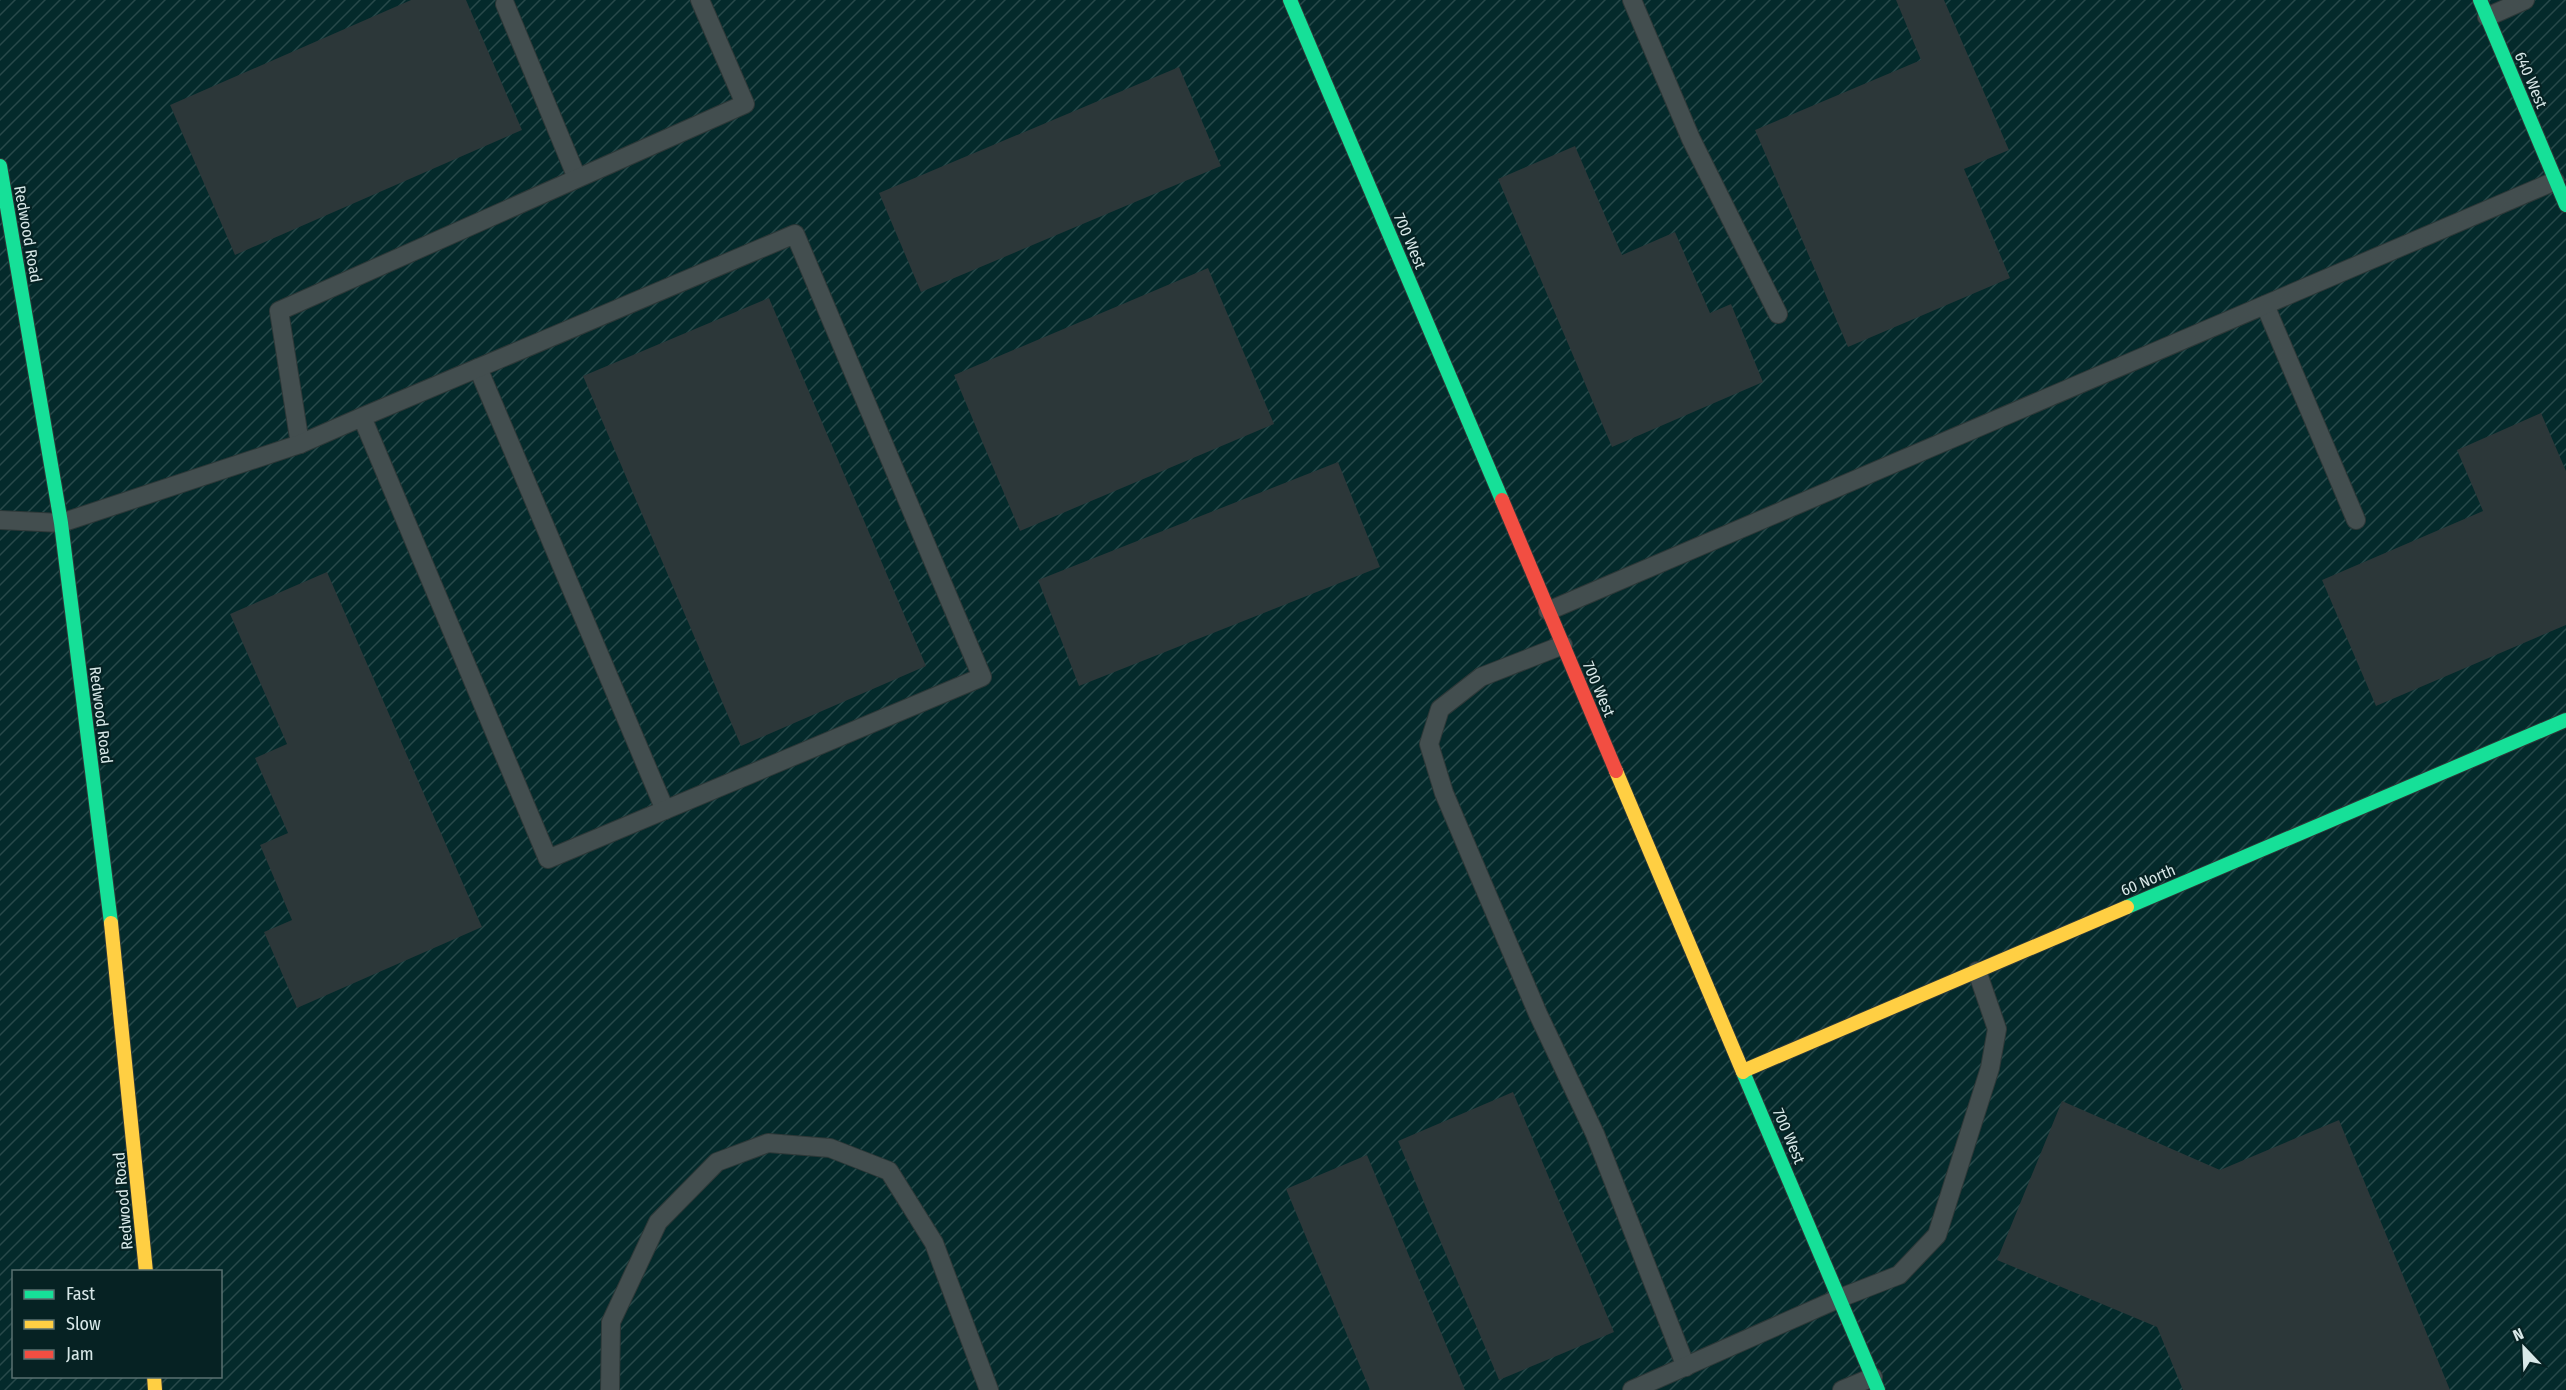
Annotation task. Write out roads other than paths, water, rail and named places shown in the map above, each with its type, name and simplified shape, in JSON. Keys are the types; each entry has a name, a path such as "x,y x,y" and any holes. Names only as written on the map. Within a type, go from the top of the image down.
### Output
{"street":[{"name":"700 West","path":"1290,0 1876,1384"},
{"name":"640 West","path":"2483,8 2566,205"},
{"name":"Redwood Road","path":"0,166 60,523 117,975 146,1270"},
{"name":"60 North","path":"1743,1071 2566,720"}],"lane":[{"path":"300,444 279,311 745,104 700,0"},
{"path":"1632,0 1691,139 1778,314"},
{"path":"2483,8 2525,0"},
{"path":"505,4 578,178"},
{"path":"1548,611 2556,181"},
{"path":"0,520 60,523 300,444 362,417 795,234 982,676 548,859 362,417"},
{"path":"2265,305 2356,520"},
{"path":"478,368 665,810"},
{"path":"1563,645 1481,677 1440,709 1429,744 1444,793 1538,1014 1595,1134 1686,1367"},
{"path":"1632,1390 1840,1298 1899,1275 1937,1234 1990,1068 1998,1029 1977,971"},
{"path":"610,1390 611,1322 658,1222 717,1162 768,1143 830,1148 889,1171 934,1243 989,1390"},
{"path":"1842,1390 1876,1384"}]}
